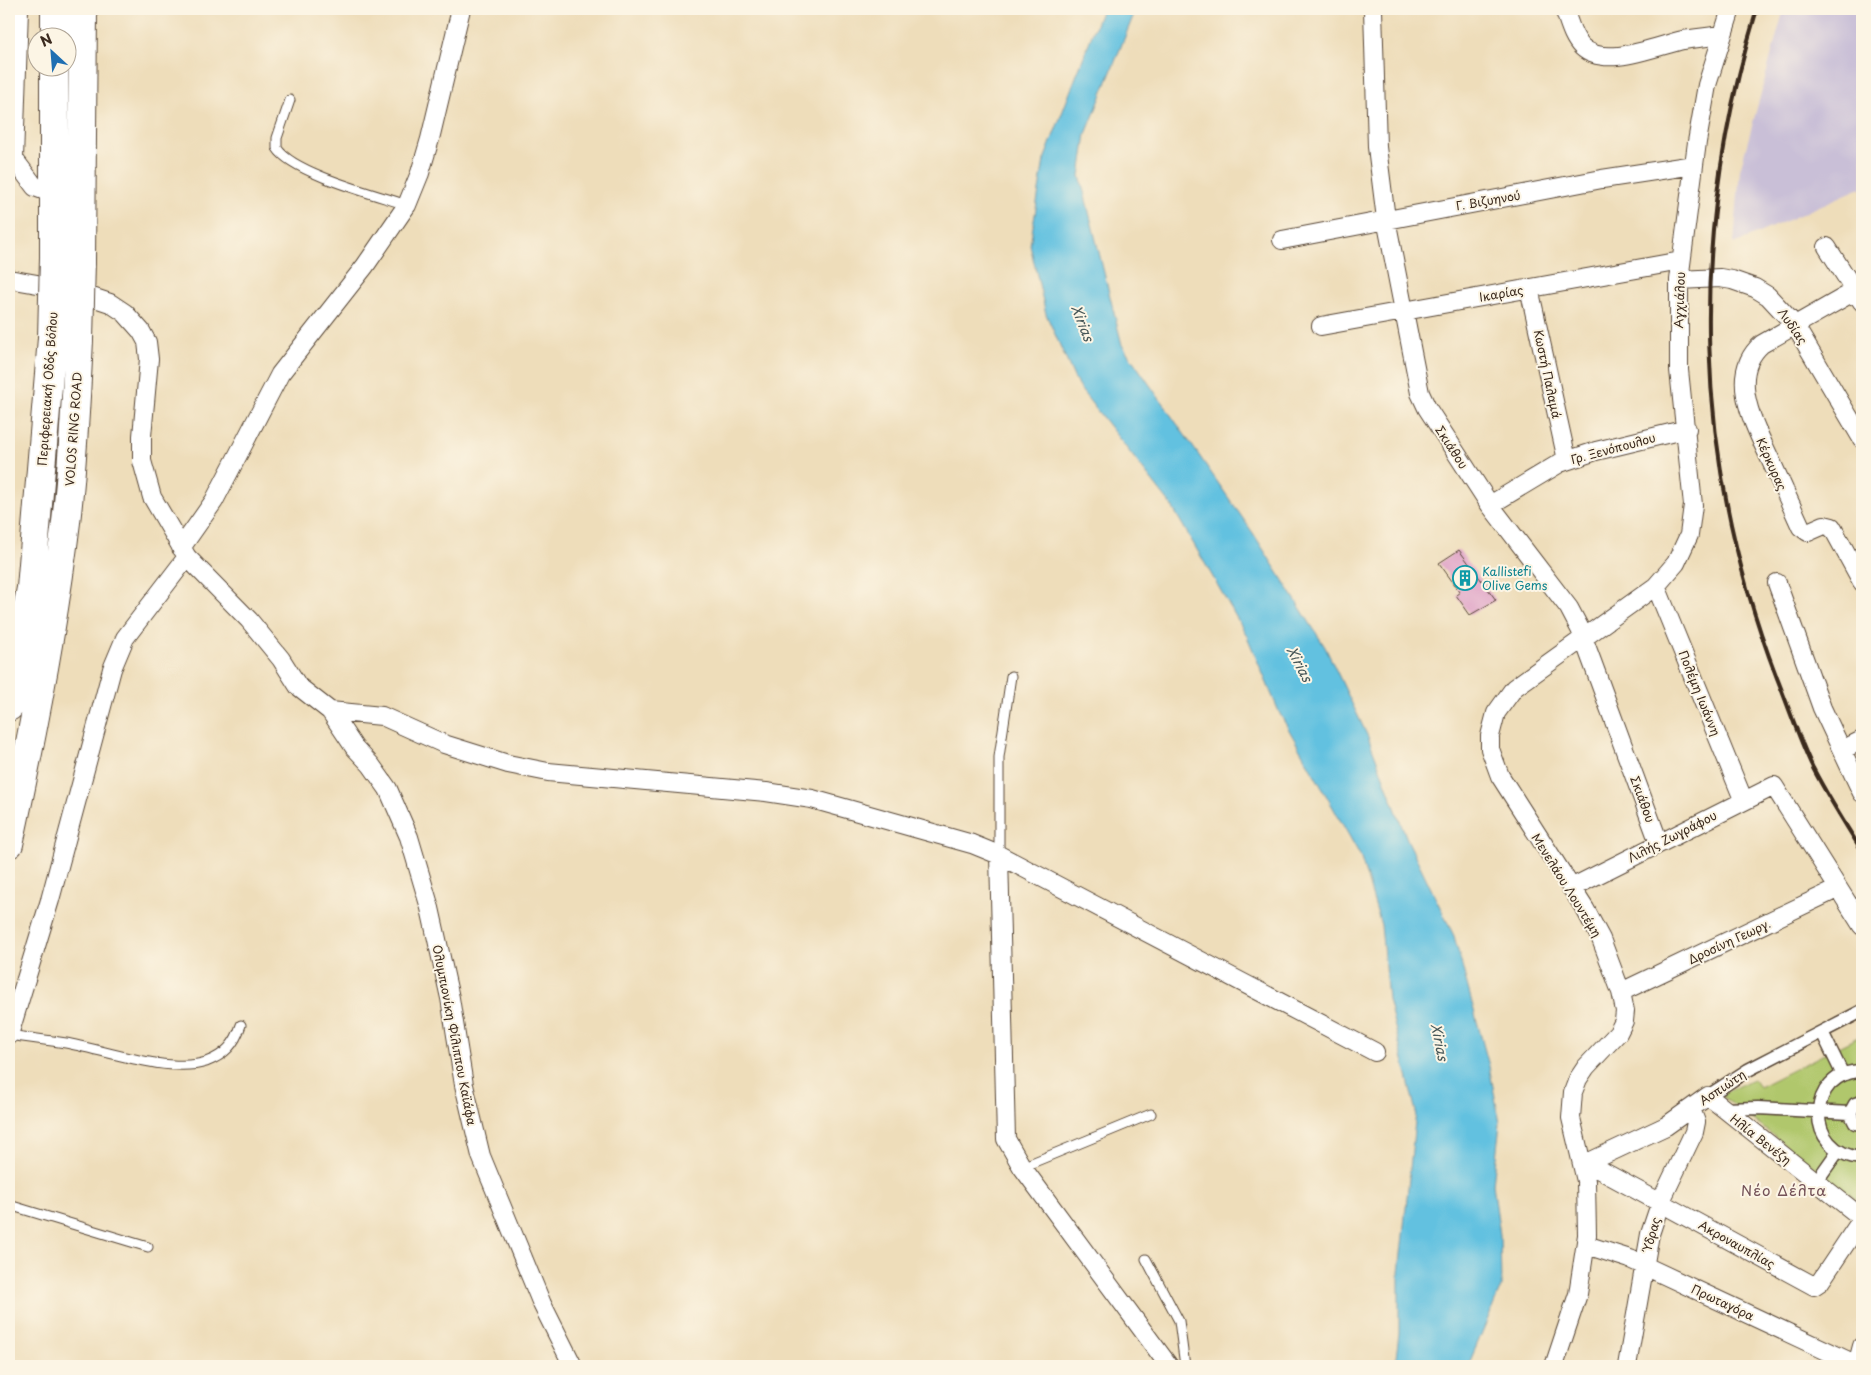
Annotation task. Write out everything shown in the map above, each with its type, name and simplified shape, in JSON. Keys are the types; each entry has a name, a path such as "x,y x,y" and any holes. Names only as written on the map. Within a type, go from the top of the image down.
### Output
{"main road":[{"path":"55,9 55,28"},
{"name":"VOLOS RING ROAD","path":"9,844 30,747 58,582 68,493 79,340 83,9"},
{"name":"Περιφερειακή Οδός Βόλου","path":"9,707 31,588 52,338 54,78"}],"street":[{"path":"19,9 12,163 35,187 54,194"},
{"path":"9,1035 50,900 112,669 125,638 184,552 214,501 280,374 365,266 407,205 425,156 461,9"},
{"name":"Σκιάθου","path":"1374,9 1375,113 1386,219 1423,401 1490,504 1569,608 1585,639 1659,843"},
{"path":"1564,9 1578,41 1584,48 1599,56 1624,55 1684,40 1722,35"},
{"name":"Αγχιάλου","path":"1656,586 1676,563 1684,550 1692,520 1687,429 1679,370 1678,280 1707,85 1731,9"},
{"name":"Γ. Βιζυηνού","path":"1282,240 1602,179 1694,165"},
{"path":"1794,324 1860,293 1827,247"},
{"name":"Ικαρίας","path":"1321,326 1681,261"},
{"name":"Λυδίας","path":"1678,280 1720,278 1756,288 1768,296 1794,324 1862,439"},
{"path":"9,279 63,288 110,303 125,313 141,330 149,355 142,436 145,478 152,497 184,552 249,620 281,659 298,686 330,711 382,716 462,750 508,764 548,772 766,792 812,799 972,844 999,855 1375,1052"},
{"name":"Κωστή Παλαμά","path":"1529,288 1567,460"},
{"name":"Κέρκυρας","path":"1794,324 1762,344 1750,356 1745,377 1749,408 1800,527 1808,532 1824,525 1832,527 1862,582"},
{"name":"Γρ. Ξενόπουλου","path":"1490,504 1567,460 1687,429"},
{"path":"1777,583 1822,708 1862,793"},
{"name":"Μενελάου Λουντέμη","path":"1554,1366 1578,1294 1586,1245 1587,1187 1585,1163 1572,1118 1573,1092 1582,1073 1622,1027 1624,1012 1621,992 1601,939 1500,776 1490,749 1490,736 1496,713 1514,688 1585,639 1656,586"},
{"name":"Πολέμη Ιωάννη","path":"1656,586 1743,799"},
{"name":"Ολυμπιονίκη Φίλιππου Καϊάφα","path":"330,711 354,747 371,765 388,789 409,837 430,908 444,971 464,1085 479,1149 542,1304 573,1366"},
{"path":"1842,750 1862,740"},
{"name":"Λιλής Ζωγράφου","path":"1571,888 1743,799 1772,786 1776,787 1838,889"},
{"path":"999,855 1005,1133 1009,1146 1022,1167 1169,1366"},
{"path":"1838,889 1862,926"},
{"name":"Δροσίνη Γεωργ.","path":"1621,992 1838,889"},
{"name":"Ασπιώτη","path":"1585,1163 1656,1132 1748,1070 1862,1011"},
{"path":"1822,1032 1843,1075"},
{"path":"1862,1071 1843,1075 1825,1092 1819,1111 1822,1132 1838,1151 1862,1158"},
{"name":"Ηλία Βενέζη","path":"1708,1096 1862,1219"},
{"path":"1850,1114 1855,1104 1862,1102"},
{"path":"1723,1109 1758,1108 1850,1114"},
{"name":"Ύδρας","path":"1627,1366 1643,1265 1650,1234 1662,1202 1694,1132 1696,1122 1691,1109"},
{"path":"1850,1114 1855,1122 1862,1124"},
{"path":"1816,1182 1838,1151"},
{"name":"Ακροναυπλίας","path":"1585,1163 1662,1202 1814,1286 1820,1282 1862,1219"},
{"name":"Πρωταγόρα","path":"1586,1245 1643,1265 1857,1365"},
{"path":"1857,1365 1862,1346"}],"lane":[{"path":"290,100 277,138 277,148 287,160 307,170 407,205"},
{"path":"999,855 998,757 1011,676"},
{"path":"9,1035 66,1043 140,1060 187,1065 205,1062 230,1049 241,1025"},
{"path":"1022,1167 1151,1114"},
{"path":"9,1205 148,1247"},
{"path":"1146,1259 1179,1322 1185,1366"}],"shaded area":[{"path":"1784,9 1862,9 1862,191 1860,188 1734,244 1740,170"}],"green space":[{"path":"1862,1035 1862,1204 1723,1097 1724,1093 1753,1079 1759,1087"}],"water":[{"name":"Xirias","path":"1102,9 1136,9 1086,134 1080,176 1122,345 1253,533 1325,647 1368,737 1407,839 1454,936 1489,1066 1500,1123 1493,1184 1500,1235 1501,1287 1468,1366 1395,1366 1399,1333 1399,1273 1416,1112 1388,999 1381,925 1360,855 1280,714 1246,634 1171,505 1078,386 1046,314 1030,245 1044,160"}],"building":[{"name":"Kallistefi Olive Gems","path":"1459,550 1496,600 1470,615 1456,595 1460,592 1439,563"}],"railway":[{"path":"1757,9 1735,94 1719,178 1711,262 1709,345 1715,429 1728,512 1749,595 1777,678 1813,768 1862,851"}],"place":[{"name":"Kallistefi Olive Gems","path":"1465,578"}],"district":[{"name":"Νέο Δέλτα","path":"1784,1189"}]}
